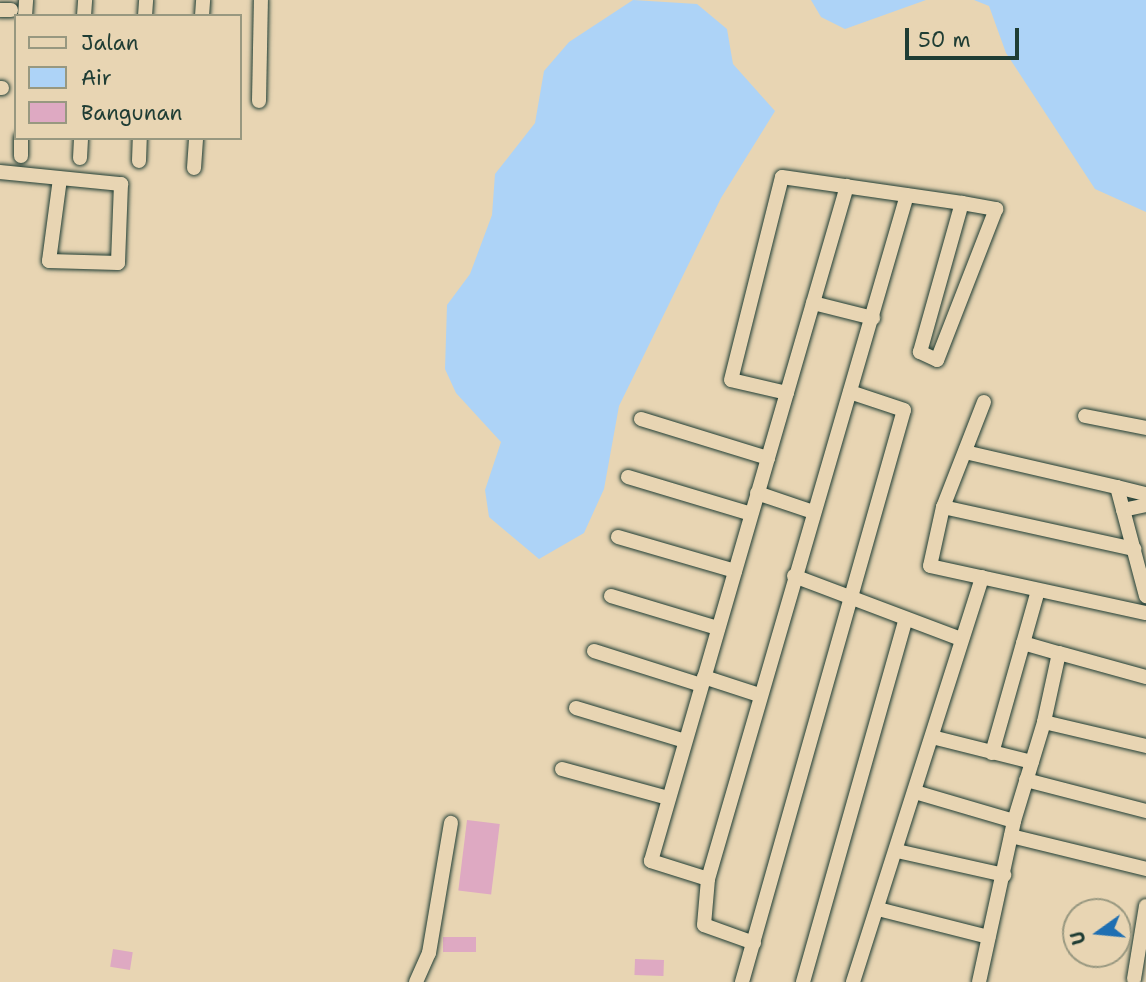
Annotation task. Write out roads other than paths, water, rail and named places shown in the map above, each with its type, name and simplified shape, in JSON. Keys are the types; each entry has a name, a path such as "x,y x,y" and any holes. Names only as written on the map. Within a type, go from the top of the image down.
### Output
{"street":[{"path":"259,101 261,0"},
{"path":"21,140 21,156"},
{"path":"80,159 81,140"},
{"path":"139,161 140,140"},
{"path":"194,168 196,140"},
{"path":"0,172 121,184 118,263 49,261 60,178"},
{"path":"787,393 731,380 782,177 962,203 996,209 937,360 920,352 962,203"},
{"path":"708,879 651,861 847,186"},
{"path":"754,943 704,925 708,879 759,695 873,318 907,195"},
{"path":"813,303 873,318"},
{"path":"742,982 904,410 850,392"},
{"path":"984,402 943,507 930,566 1146,613"},
{"path":"1085,416 1146,428"},
{"path":"641,419 768,457"},
{"path":"965,452 1146,494"},
{"path":"628,477 751,514"},
{"path":"1117,487 1146,596"},
{"path":"757,493 813,512"},
{"path":"1123,510 1146,505"},
{"path":"943,507 1134,550"},
{"path":"618,537 735,571"},
{"path":"794,576 961,639"},
{"path":"853,982 897,851 982,577"},
{"path":"992,752 1038,590"},
{"path":"611,596 718,628"},
{"path":"803,982 906,619"},
{"path":"1023,643 1146,677"},
{"path":"594,651 759,695"},
{"path":"979,982 1014,821 1044,722 1059,653"},
{"path":"576,708 685,741"},
{"path":"1044,722 1146,746"},
{"path":"932,737 1032,762"},
{"path":"562,769 668,798"},
{"path":"1026,780 1146,811"},
{"path":"915,792 1014,821"},
{"path":"416,982 429,953 451,823"},
{"path":"1011,836 1146,869"},
{"path":"897,851 1004,875"},
{"path":"1134,979 1146,906"},
{"path":"878,909 989,937"}],"water":[{"path":"633,0 697,4 727,29 733,64 775,111 721,198 619,406 604,489 584,533 539,559 489,517 485,490 501,442 456,393 445,369 447,305 470,274 492,215 495,174 535,123 544,71 569,42"},
{"path":"811,0 926,0 845,29 821,17"},
{"path":"974,0 1146,0 1146,212 1095,189 1006,53 989,6"}]}
